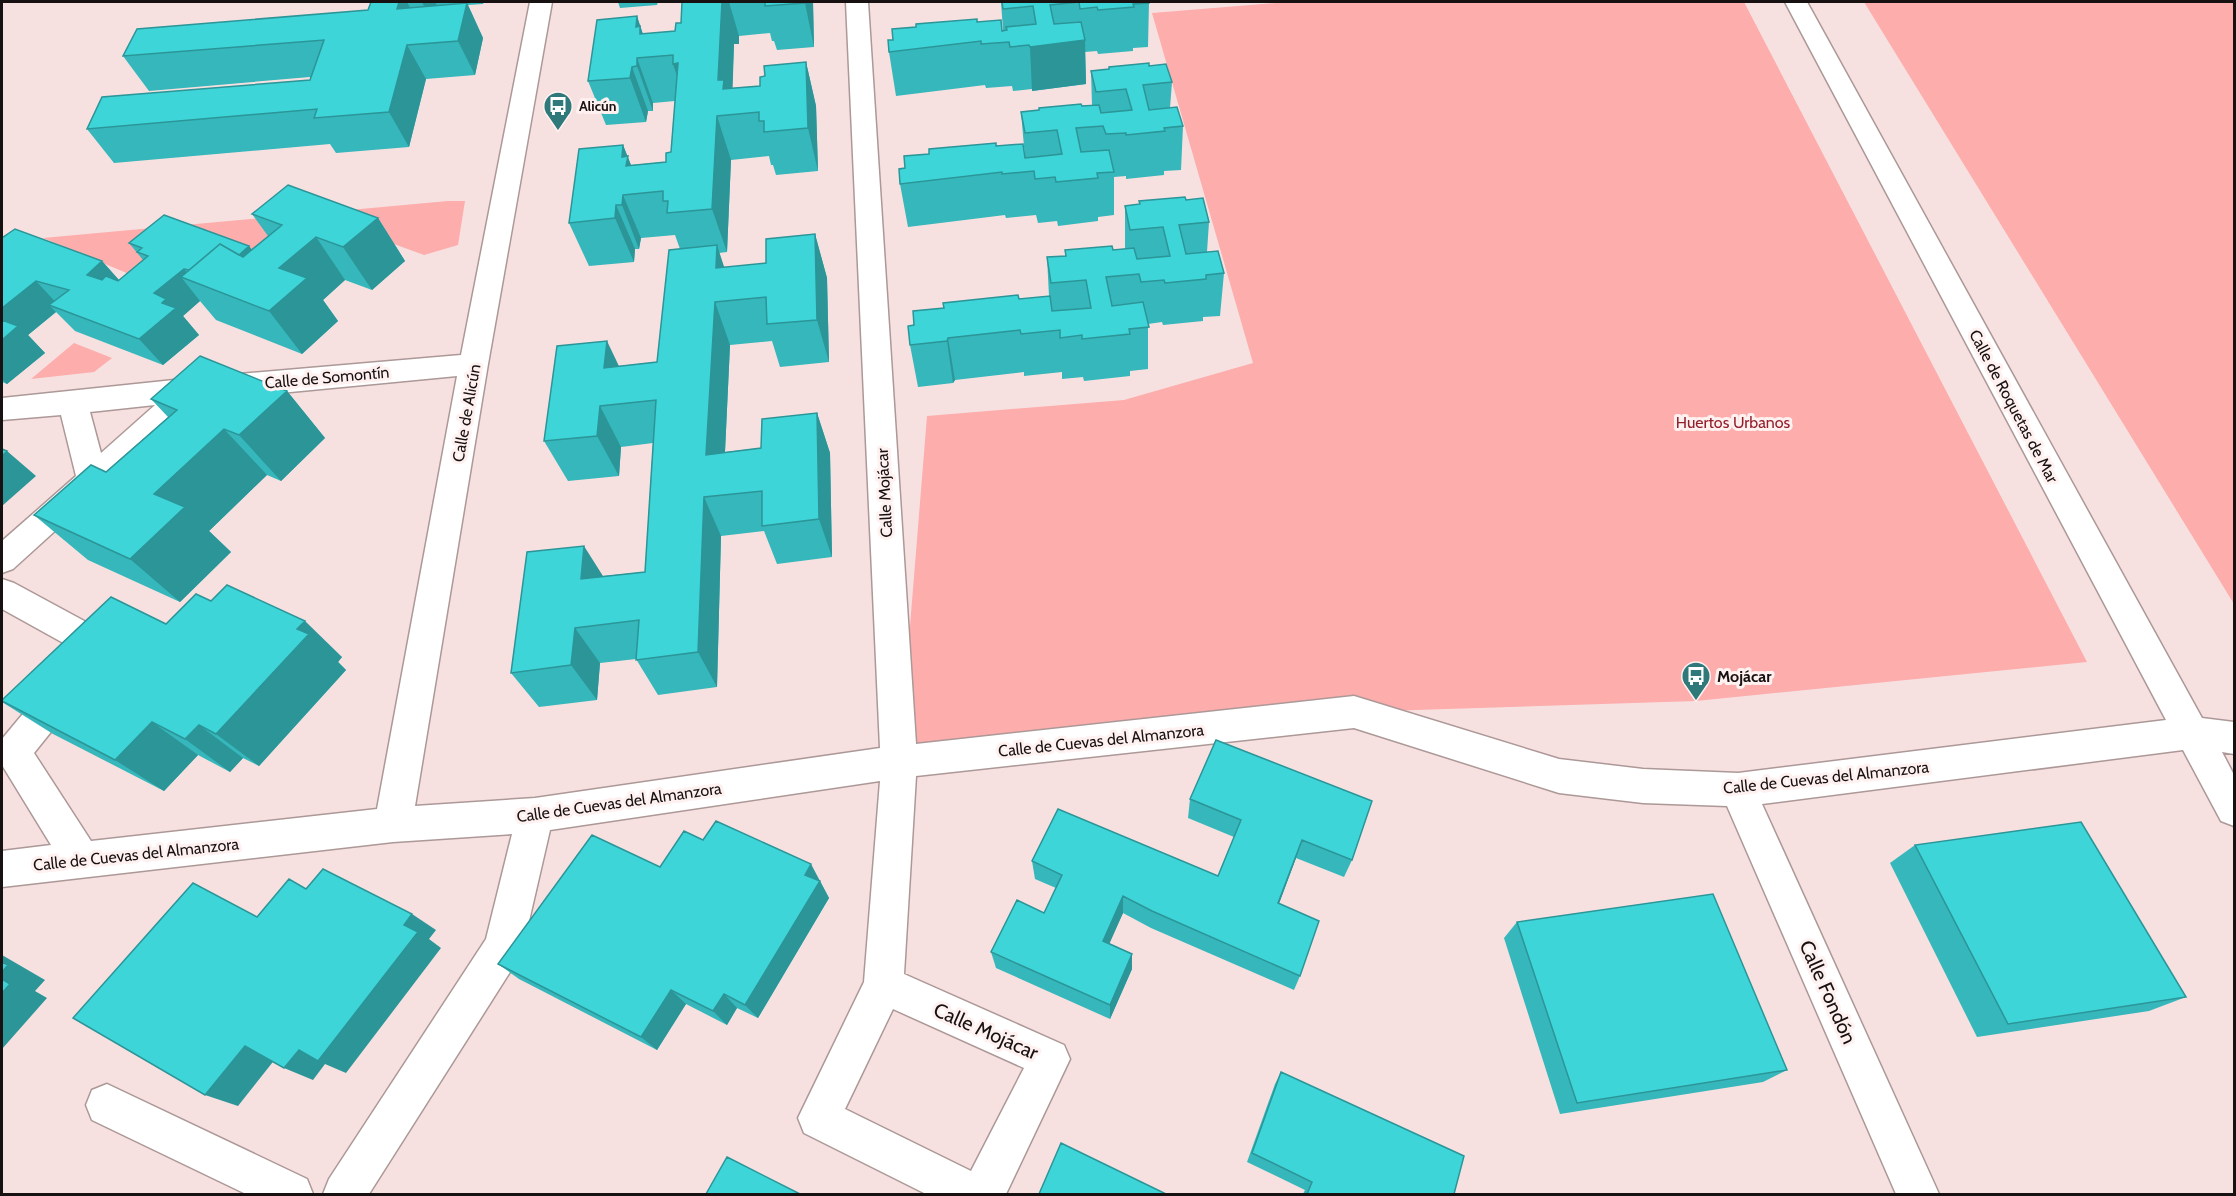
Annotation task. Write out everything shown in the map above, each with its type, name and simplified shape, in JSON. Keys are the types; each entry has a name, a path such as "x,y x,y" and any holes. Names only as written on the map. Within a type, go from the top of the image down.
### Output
{"street":[{"name":"Calle de Alicún","path":"393,825 474,364 541,2"},
{"name":"Calle Mojácar","path":"857,2 899,762 884,985 819,1118 970,1194"},
{"name":"Calle de Roquetas de Mar","path":"1796,2 2235,809"},
{"name":"Calle de Somontín","path":"2,409 474,364"},
{"path":"2,560 193,389"},
{"path":"73,402 92,480"},
{"path":"2,593 100,646 7,758 81,859"},
{"name":"Calle de Cuevas del Almanzora","path":"2,869 393,825 535,815 899,762 1354,712 1559,776 1643,786 1738,790 2192,733 2235,738"},
{"name":"Calle Fondón","path":"1738,790 1918,1194"},
{"path":"344,1194 503,947 535,815"},
{"name":"Calle Mojácar","path":"884,985 1050,1059 983,1194"},
{"path":"107,1105 292,1194"}],"green space":[{"name":"Huertos Urbanos","path":"1287,2 1744,2 2087,662 1696,701 1354,712 899,762 927,416 1124,400 1253,363 1152,13"},
{"path":"1864,2 2234,2 2234,604"},
{"path":"465,201 458,245 424,255 320,217 266,259 129,274 43,238"},
{"path":"74,343 112,358 94,372 31,379"}],"building":[{"path":"371,2 399,2 397,9 467,3 458,41 407,45 389,112 314,118 317,109 87,129 102,97 310,80 324,40 123,56 137,29 368,10"},
{"path":"682,2 722,2 718,80 724,80 723,89 760,86 760,77 765,76 764,66 806,62 808,128 764,132 764,121 759,121 759,112 717,116 712,209 667,213 668,201 663,201 663,191 623,195 622,205 616,205 615,218 569,223 579,149 623,145 622,157 628,156 626,166 666,162 666,153 671,152 678,63 673,64 673,55 637,58 637,66 632,67 630,78 588,81 597,20 637,16 636,27 640,26 640,34 675,31 676,23 681,23"},
{"path":"765,2 805,2 805,3 765,6"},
{"path":"1002,2 1079,2 1050,5 1054,24 1081,22 1085,40 1030,47 1029,45 1010,47 1009,42 981,44 981,41 889,52 888,40 893,40 892,29 916,27 916,24 977,19 977,22 1001,20 1002,31 1007,30 1006,27 1036,24 1033,6 1003,9"},
{"path":"1079,2 1149,3 1133,4 1134,7 1098,10 1097,7 1080,9"},
{"path":"1149,63 1149,66 1166,64 1172,82 1143,85 1149,110 1177,107 1183,126 1164,128 1165,131 1126,135 1126,133 1106,134 1103,126 1076,128 1081,152 1109,150 1114,172 1097,173 1098,178 1056,182 1055,177 1035,179 1034,171 1002,174 1002,172 900,184 899,169 905,168 904,156 929,154 929,149 996,143 996,146 1023,144 1025,158 1062,154 1057,130 1025,133 1021,112 1081,104 1082,106 1099,105 1101,113 1132,110 1126,89 1096,92 1091,71"},
{"path":"288,185 378,218 343,247 316,237 279,268 307,278 269,311 181,277 220,244 243,257 282,225 252,214"},
{"path":"1185,197 1186,200 1203,198 1209,222 1179,225 1186,254 1218,251 1224,273 1206,275 1206,279 1165,283 1164,280 1141,282 1139,274 1106,277 1112,306 1143,302 1149,327 1129,329 1130,334 1082,339 1082,335 1060,338 1060,330 1021,334 1020,330 948,338 947,341 910,345 908,326 914,325 913,311 944,308 943,303 1018,295 1019,299 1050,296 1052,311 1091,308 1086,280 1051,283 1047,257 1066,256 1065,250 1112,246 1113,250 1134,248 1137,259 1170,256 1163,227 1130,230 1125,206 1140,204 1139,201"},
{"path":"164,215 249,246 239,255 220,244 189,270 184,269 154,293 166,299 162,303 176,308 139,339 49,305 69,290 36,281 2,308 2,238 15,229 102,261 87,275 102,280 106,276 118,281 148,256 137,252 142,248 129,243"},
{"path":"815,234 817,320 767,324 766,297 715,302 706,455 761,448 762,419 817,413 819,519 762,526 762,491 704,497 698,652 636,660 639,620 575,628 571,665 511,673 527,552 584,546 581,579 645,572 656,400 600,406 597,436 544,441 557,346 607,341 604,368 657,362 669,250 717,245 716,268 766,263 766,239"},
{"path":"2,320 18,326 2,340"},
{"path":"200,356 287,391 239,435 224,429 154,494 185,507 130,559 34,515 91,465 106,472 177,410 151,399"},
{"path":"227,585 305,621 297,629 309,634 216,734 199,725 185,739 152,722 115,760 2,701 111,597 166,624 196,594 211,601"},
{"path":"1216,740 1372,801 1352,860 1302,840 1278,903 1319,921 1300,976 1123,896 1103,941 1132,954 1110,1005 991,952 1017,900 1044,913 1062,875 1032,861 1058,809 1218,876 1241,820 1190,799"},
{"path":"716,821 811,864 805,875 820,881 745,1005 724,994 713,1011 671,990 641,1037 498,964 592,835 660,867 684,831 703,840"},
{"path":"2081,822 2186,997 2008,1024 1915,845"},
{"path":"323,869 412,914 404,925 418,932 318,1061 299,1050 284,1068 245,1046 205,1095 73,1018 193,883 257,917 289,879 306,889"},
{"path":"1713,894 1787,1070 1577,1103 1517,922"},
{"path":"2,962 8,965 2,972"},
{"path":"2,979 10,984 2,993"},
{"path":"1281,1072 1464,1156 1454,1194 1307,1194 1312,1182 1252,1153"},
{"path":"1061,1143 1166,1194 1039,1194"},
{"path":"727,1157 800,1194 706,1194"}],"place":[{"name":"Alicún","path":"558,132"},
{"name":"Mojácar","path":"1696,702"}]}
